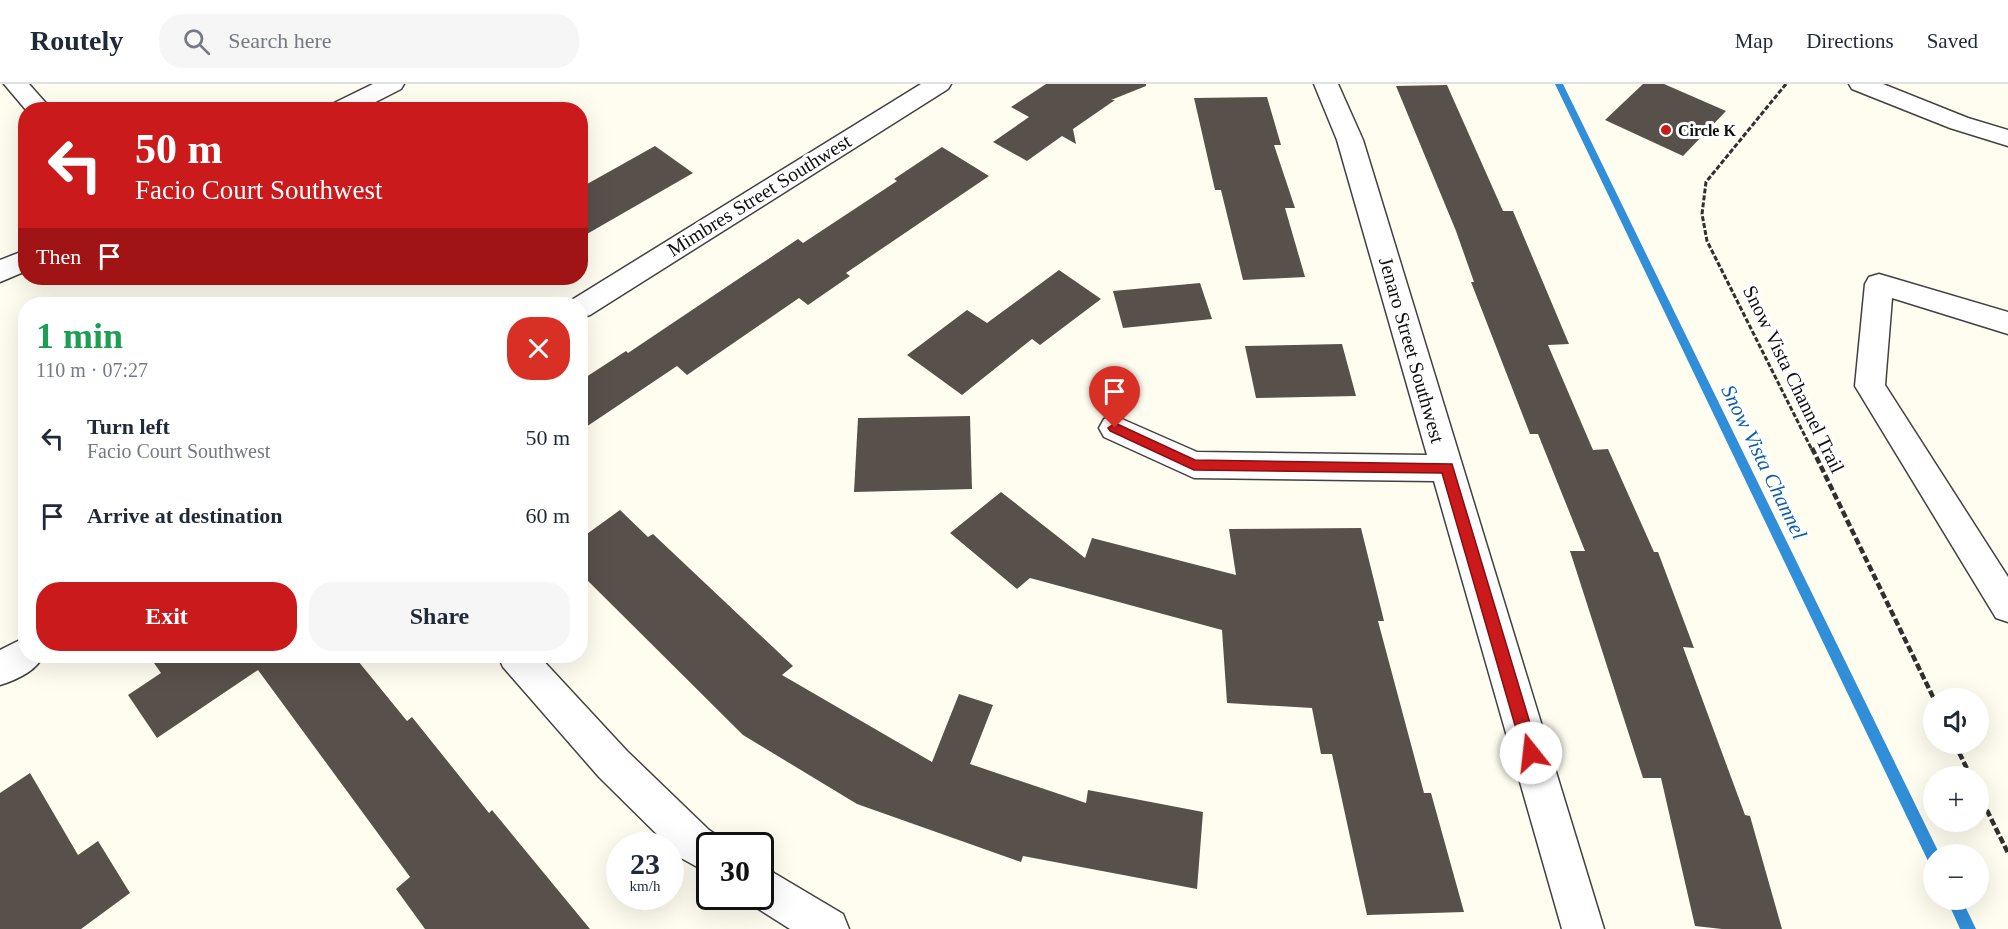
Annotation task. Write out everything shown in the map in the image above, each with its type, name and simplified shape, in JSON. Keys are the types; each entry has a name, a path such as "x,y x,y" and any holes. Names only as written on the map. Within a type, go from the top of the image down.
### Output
{"street":[{"path":"16,84 33,102"},
{"path":"355,102 392,84"},
{"name":"Mimbres Street Southwest","path":"588,303 939,84"},
{"name":"Jenaro Street Southwest","path":"1326,84 1350,140 1583,929"},
{"path":"1861,84 1959,123 2008,138"},
{"path":"1959,123 2008,152"},
{"path":"0,272 18,264"},
{"path":"2008,323 1879,284 1870,386 2008,607"},
{"path":"1115,428 1194,465 1447,468"},
{"path":"0,669 18,658"},
{"path":"522,663 613,764 696,845"},
{"path":"774,896 828,929"}],"path":[{"name":"Snow Vista Channel Trail","path":"1786,84 1706,182 1702,214 1707,241 1757,336 1929,688"},
{"path":"1989,814 2008,853"}],"building":[{"path":"1046,84 1146,84 1146,86 1111,100 1115,100 1073,129 1076,144 1062,136 1027,161 993,142 1029,117 1011,107"},
{"name":"Circle K","path":"1643,84 1664,84 1726,111 1683,156 1605,120"},
{"path":"1447,85 1503,211 1513,211 1569,344 1548,345 1593,450 1608,449 1654,552 1658,552 1694,648 1683,647 1745,815 1750,816 1782,929 1722,929 1695,926 1661,778 1643,778 1570,551 1585,551 1538,434 1530,434 1471,282 1474,282 1456,231 1396,86"},
{"path":"1267,97 1281,145 1274,145 1295,208 1285,208 1305,277 1243,280 1221,190 1215,190 1194,98"},
{"path":"655,146 693,173 588,233 588,184"},
{"path":"942,147 989,176 846,273 850,276 808,305 799,298 687,375 677,366 588,426 588,376 626,351 628,353 798,239 803,243 897,181 894,179"},
{"path":"1059,270 1101,299 1040,345 1032,339 962,395 907,355 967,310 987,323"},
{"path":"1200,283 1212,319 1123,328 1113,291"},
{"path":"1342,344 1356,396 1256,398 1245,346"},
{"path":"970,416 972,489 854,492 858,418"},
{"path":"1001,492 1085,558 1092,538 1236,575 1229,529 1361,528 1384,621 1378,621 1424,793 1431,793 1464,912 1367,915 1332,754 1321,754 1312,708 1227,703 1222,630 1030,578 1017,589 950,533"},
{"path":"620,510 648,537 653,534 793,666 782,675 932,762 959,694 993,705 970,764 1086,803 1088,790 1203,812 1197,889 1023,856 1021,862 857,804 743,735 588,581 588,533"},
{"path":"154,663 360,663 407,721 412,717 489,813 492,810 590,929 425,929 396,889 410,877 258,670 157,738 128,695 161,673"},
{"path":"30,773 78,855 98,841 130,893 81,929 0,929 0,793"}],"waterway":[{"name":"Snow Vista Channel","path":"1559,84 1927,844"},
{"name":"Snow Vista Channel","path":"1959,910 1968,929"}],"place":[{"name":"Circle K","path":"1666,130"}],"route":[{"path":"1115,428 1194,465 1447,468 1531,753"}]}
